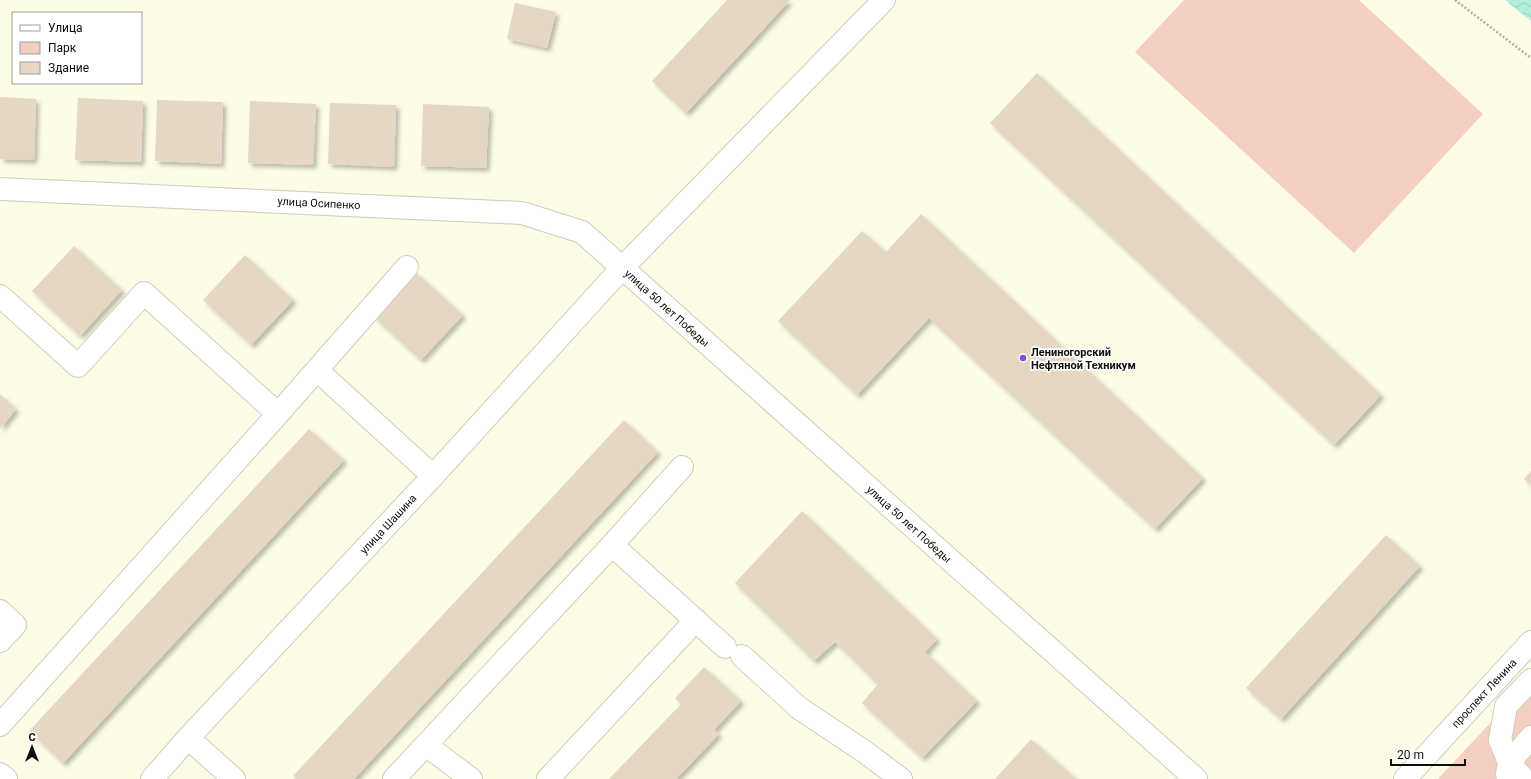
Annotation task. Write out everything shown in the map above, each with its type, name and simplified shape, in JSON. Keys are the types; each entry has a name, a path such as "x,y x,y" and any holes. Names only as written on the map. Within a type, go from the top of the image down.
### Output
{"street":[{"name":"улица Шашина","path":"152,779 188,738 433,476 622,268 884,0"},
{"name":"улица Осипенко","path":"0,189 522,212 582,232 622,268"},
{"path":"0,725 278,414 407,267"},
{"name":"улица 50 лет Победы","path":"622,268 1196,779"},
{"path":"0,296 78,366 144,293 278,414"},
{"path":"317,370 433,476"},
{"path":"394,779 612,545 682,467"},
{"path":"612,545 696,620 799,708 865,752 901,779"},
{"path":"0,611 15,625 0,641"},
{"path":"548,779 696,620"},
{"name":"проспект Ленина","path":"1405,779 1531,642"},
{"path":"1507,771 1500,740 1506,706 1531,680"},
{"path":"1507,771 1531,737"},
{"path":"188,738 234,779"},
{"path":"426,745 471,779"},
{"path":"1507,771 1524,779"},
{"path":"0,774 6,779"}],"path":[{"path":"1455,0 1531,58"}],"green space":[{"path":"1184,0 1359,0 1483,114 1354,253 1135,52"},
{"path":"1531,679 1531,779 1438,779"}],"water":[{"path":"1505,0 1531,0 1531,21"}],"building":[{"path":"727,0 790,0 686,113 652,81"},
{"path":"515,3 556,12 547,48 507,39"},
{"path":"1037,73 1381,395 1334,445 990,123"},
{"path":"0,97 36,99 34,160 0,159"},
{"path":"78,98 143,101 141,162 75,160"},
{"path":"157,100 223,102 221,164 155,161"},
{"path":"250,101 316,104 313,165 248,163"},
{"path":"330,103 396,105 394,167 328,164"},
{"path":"423,104 489,107 486,168 421,166"},
{"name":"Лениногорский Нефтяной Техникум","path":"921,214 1203,478 1155,529 929,318 857,395 778,321 862,231 886,252"},
{"path":"74,246 122,290 80,336 32,291"},
{"path":"245,255 293,300 251,345 203,300"},
{"path":"414,271 463,315 421,360 373,316"},
{"path":"0,394 16,409 0,429"},
{"path":"624,420 658,452 354,779 296,779 293,776"},
{"path":"309,429 344,460 63,763 29,731"},
{"path":"1531,471 1531,485 1524,479"},
{"path":"802,511 937,639 925,652 977,701 922,758 862,703 878,684 835,642 814,661 735,583"},
{"path":"1386,535 1420,566 1281,719 1246,688"},
{"path":"704,667 741,701 714,730 719,734 676,779 609,779 681,704 675,698"},
{"path":"1031,739 1076,779 995,779"}],"place":[{"name":"Лениногорский Нефтяной Техникум","path":"1023,358"}]}
